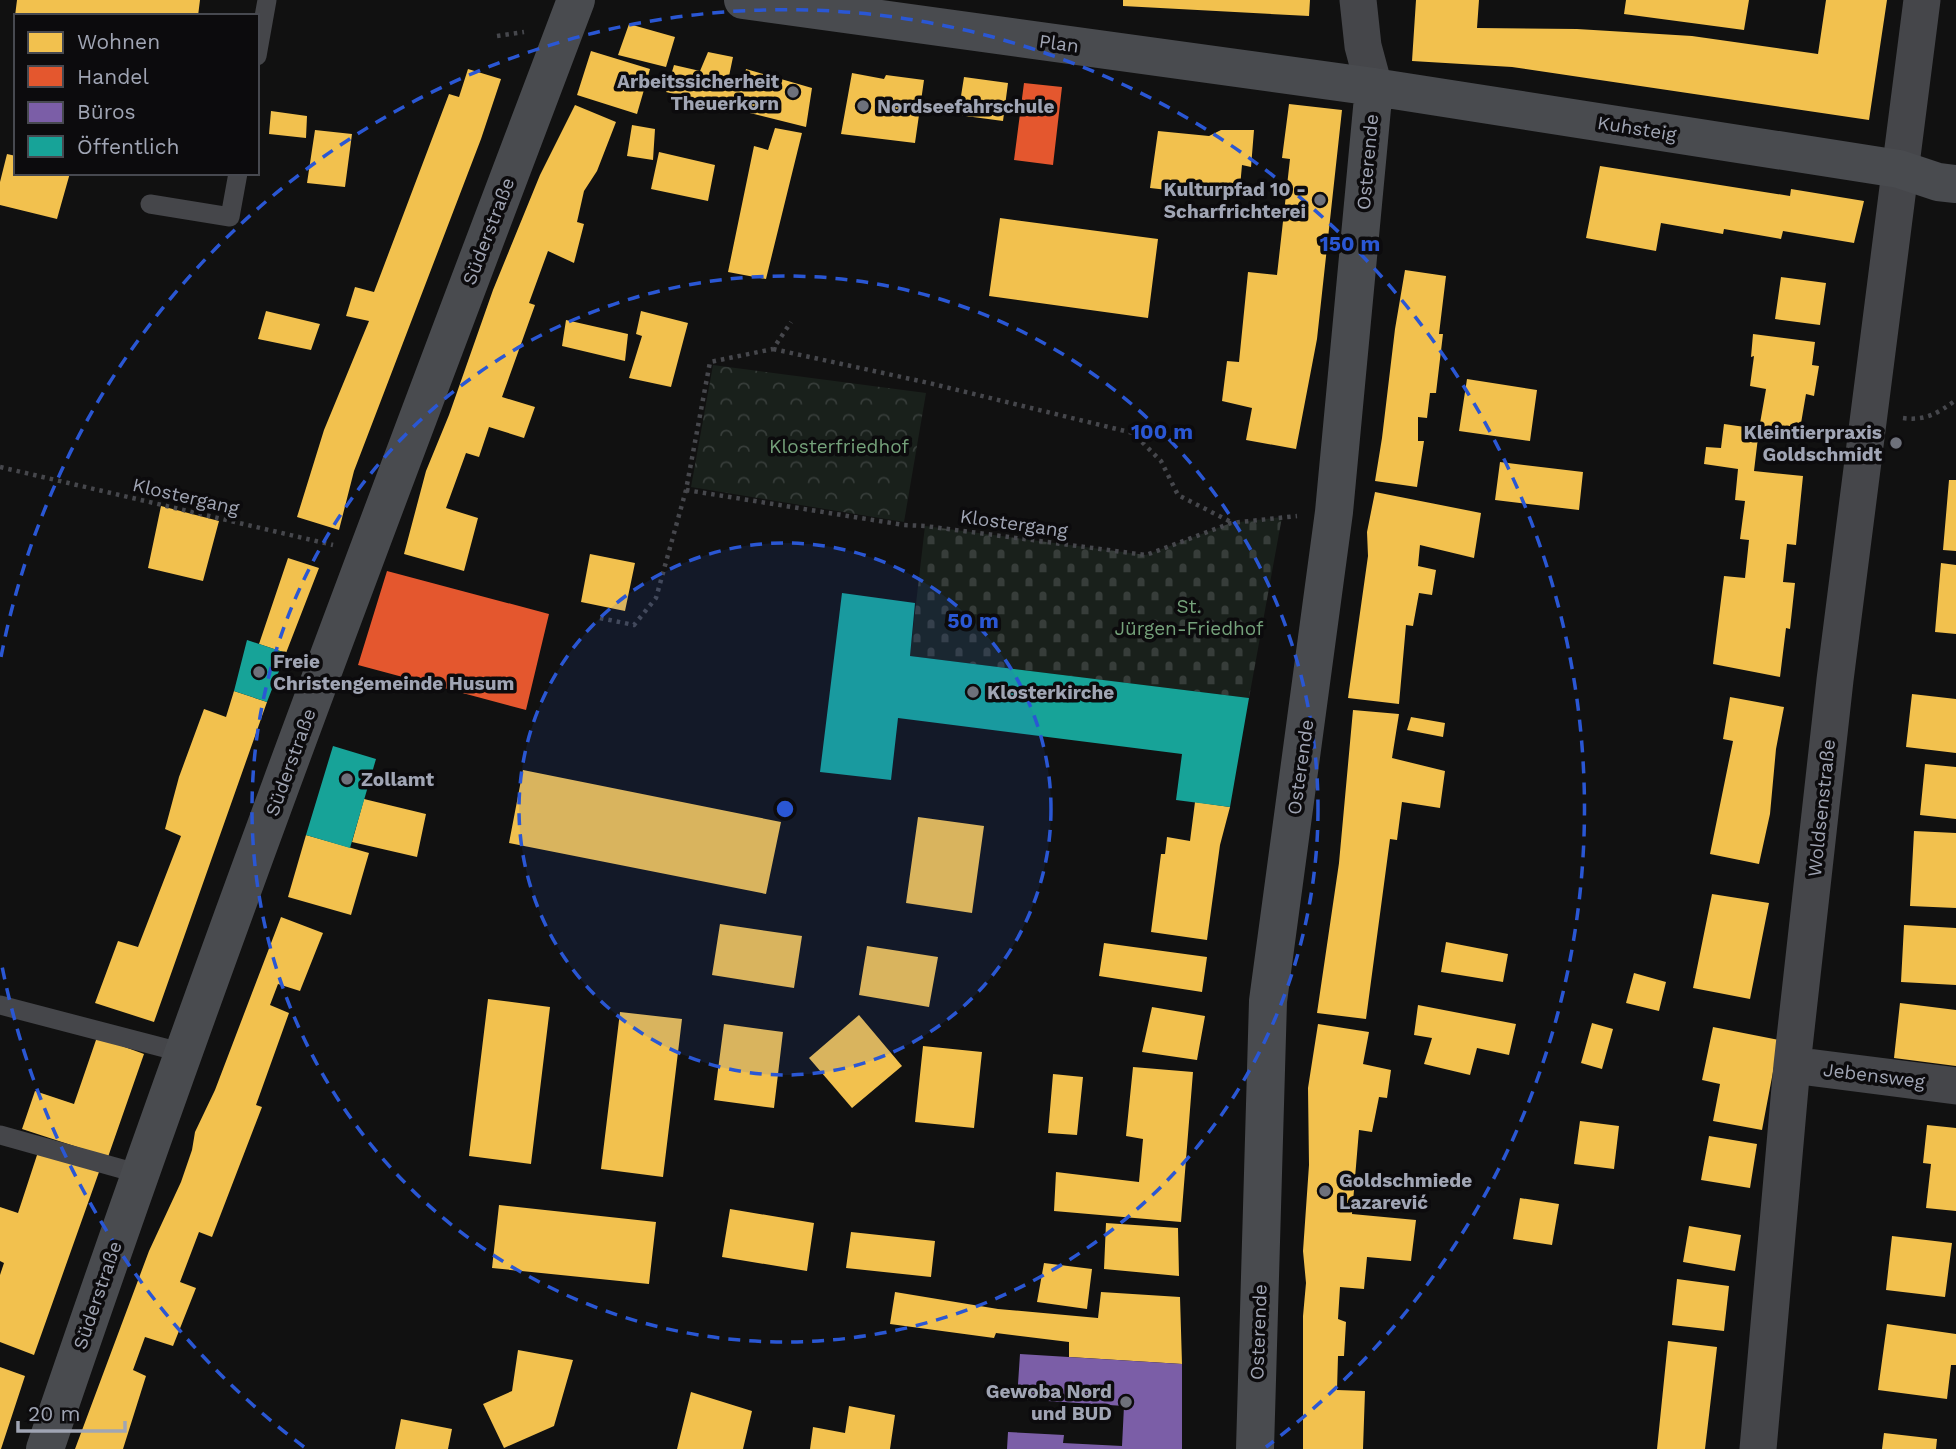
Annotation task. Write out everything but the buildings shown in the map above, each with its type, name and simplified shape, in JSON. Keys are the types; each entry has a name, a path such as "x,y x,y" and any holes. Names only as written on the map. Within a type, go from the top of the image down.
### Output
{"main road":[{"name":"Süderstraße","path":"45,1449 140,1174 366,552 576,0"},
{"name":"Plan","path":"743,0 847,7 1374,87"},
{"name":"Kuhsteig","path":"1374,87 1899,169 1937,182 1956,184"},
{"name":"Osterende","path":"1255,1449 1268,1001 1334,512 1374,87"}],"street":[{"path":"1358,0 1363,46 1374,87"},
{"name":"Woldsenstraße","path":"1758,1449 1792,1065 1835,680 1922,0"},
{"name":"Jebensweg","path":"1792,1065 1956,1086"}],"lane":[{"path":"259,45 267,0"},
{"path":"150,204 230,216 237,175"},
{"path":"0,1005 184,1053"},
{"path":"0,1135 140,1174"}],"path":[{"path":"773,349 791,322"},
{"path":"600,618 634,625 656,598 686,490 710,362 773,349 929,383 1133,433 1161,461 1178,495 1231,523"},
{"path":"1869,413 1915,420 1939,413 1956,400"},
{"name":"Klostergang","path":"0,467 366,552"},
{"name":"Klostergang","path":"686,490 904,525 1146,555 1231,523 1334,512"}],"green space":[{"name":"Klosterfriedhof","path":"713,365 926,393 904,522 691,487"},
{"name":"St. Jürgen-Friedhof","path":"1282,517 1249,698 910,656 925,526 1146,555 1231,523"}],"place":[{"name":"Arbeitssicherheit Theuerkorn","path":"793,92"},
{"name":"Nordseefahrschule","path":"863,106"},
{"name":"Kulturpfad 10 - Scharfrichterei","path":"1320,200"},
{"name":"Kleintierpraxis Goldschmidt","path":"1896,443"},
{"name":"Freie Christengemeinde Husum","path":"259,672"},
{"name":"Klosterkirche","path":"973,692"},
{"name":"Zollamt","path":"347,779"},
{"name":"Goldschmiede Lazarević","path":"1325,1191"},
{"name":"Gewoba Nord und BUD","path":"1126,1402"}]}
